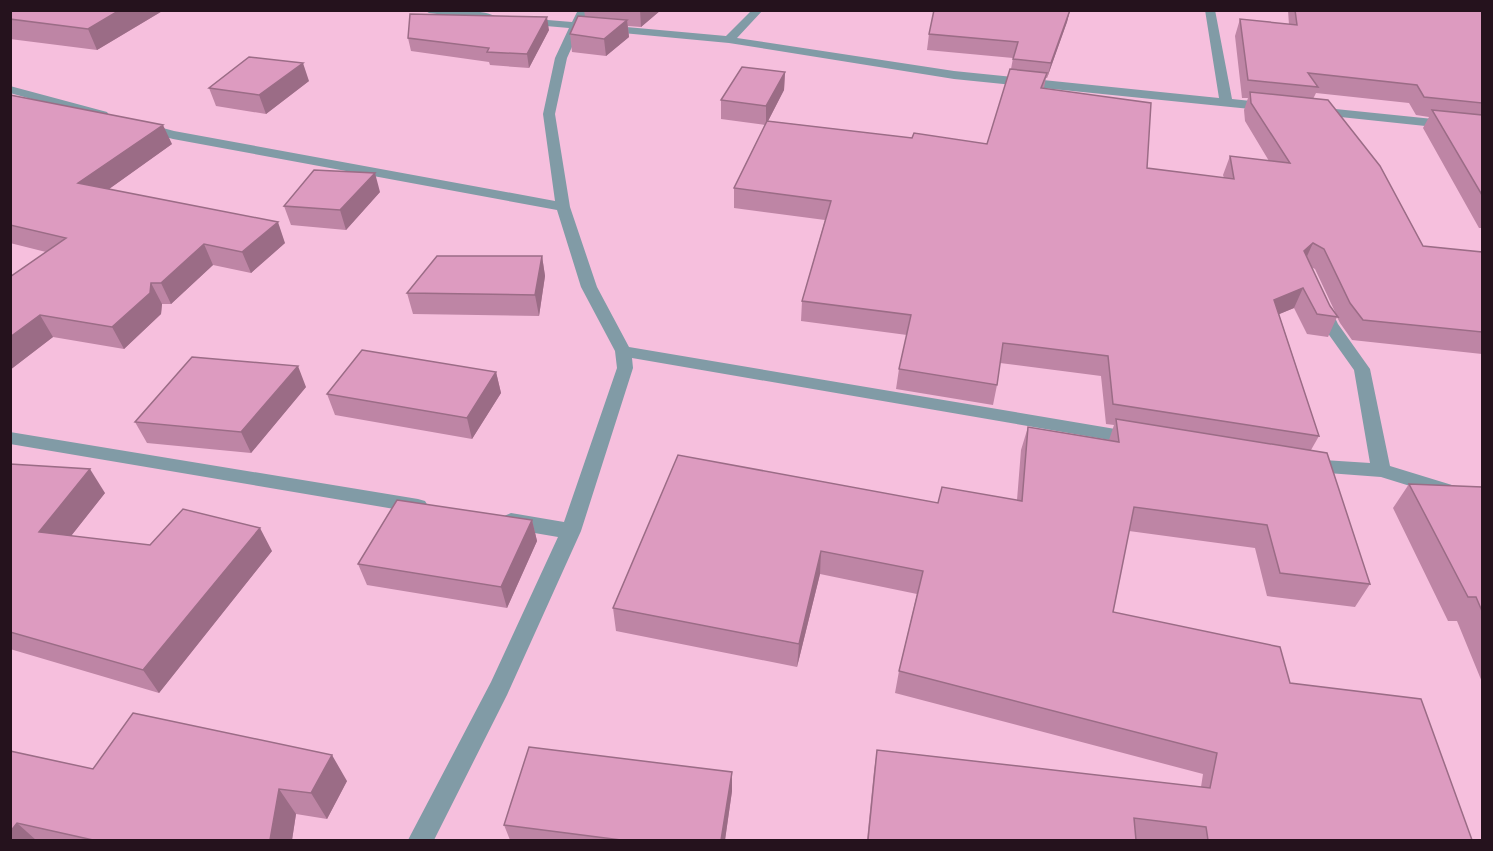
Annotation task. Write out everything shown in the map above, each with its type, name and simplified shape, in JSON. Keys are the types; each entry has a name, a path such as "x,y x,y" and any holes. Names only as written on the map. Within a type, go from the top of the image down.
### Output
{"street":[{"path":"429,10 579,19 954,75 1284,108"},
{"path":"729,40 758,10"},
{"path":"1210,10 1226,102"},
{"path":"421,840 499,688 571,531 625,368 623,351 589,287 563,207 549,114 561,58 579,19"},
{"path":"10,89 112,117"},
{"path":"1308,110 1482,128"},
{"path":"134,124 173,135 563,207"},
{"path":"1313,288 1330,325 1362,369 1381,471"},
{"path":"623,351 1146,441"},
{"path":"10,438 431,508"},
{"path":"1291,463 1323,468 1381,471 1465,496 1482,497"},
{"path":"489,518 571,531"}],"building":[{"path":"10,10 120,10 88,29 10,19"},
{"path":"934,10 1070,10 1051,63 1013,59 1018,42 929,34"},
{"path":"1295,10 1482,10 1482,103 1424,97 1417,85 1308,73 1318,87 1248,80 1240,19 1297,25"},
{"path":"410,14 547,17 527,54 487,52 489,48 408,38"},
{"path":"578,16 627,20 604,39 570,34"},
{"path":"249,57 303,63 259,95 209,88"},
{"path":"742,67 785,72 766,106 721,100"},
{"path":"1010,69 1047,73 1041,88 1151,103 1147,168 1234,179 1230,156 1290,163 1251,103 1250,92 1328,100 1380,166 1423,246 1482,252 1482,332 1363,320 1350,303 1324,249 1313,243 1304,251 1330,306 1338,317 1317,314 1303,288 1274,300 1319,436 1113,404 1108,356 1003,343 997,385 899,369 911,315 802,301 831,201 734,188 767,121 912,138 914,133 987,144"},
{"path":"10,95 163,125 78,183 278,222 242,252 204,244 161,283 151,283 150,293 112,327 40,315 10,337 10,277 66,238 10,225"},
{"path":"1432,110 1482,115 1482,195"},
{"path":"314,170 375,173 340,210 284,206"},
{"path":"437,256 542,256 535,295 407,293"},
{"path":"362,350 496,372 467,418 327,394"},
{"path":"192,357 298,366 241,432 135,422"},
{"path":"1116,419 1327,453 1370,584 1280,573 1267,525 1134,507 1113,612 1280,647 1290,683 1421,699 1472,840 1208,840 1206,827 1134,818 1136,840 868,840 877,750 1210,788 1217,753 899,671 923,571 821,551 799,644 613,608 678,455 938,503 942,487 1022,501 1028,427 1119,442"},
{"path":"10,464 90,469 39,532 150,545 183,509 260,528 143,670 10,632"},
{"path":"1409,484 1482,487 1482,611 1476,597 1468,597"},
{"path":"397,500 532,520 501,587 358,564"},
{"path":"133,713 332,755 311,793 279,789 270,840 93,840 17,823 10,832 10,751 93,769"},
{"path":"529,747 732,772 721,840 621,840 504,825"}]}
